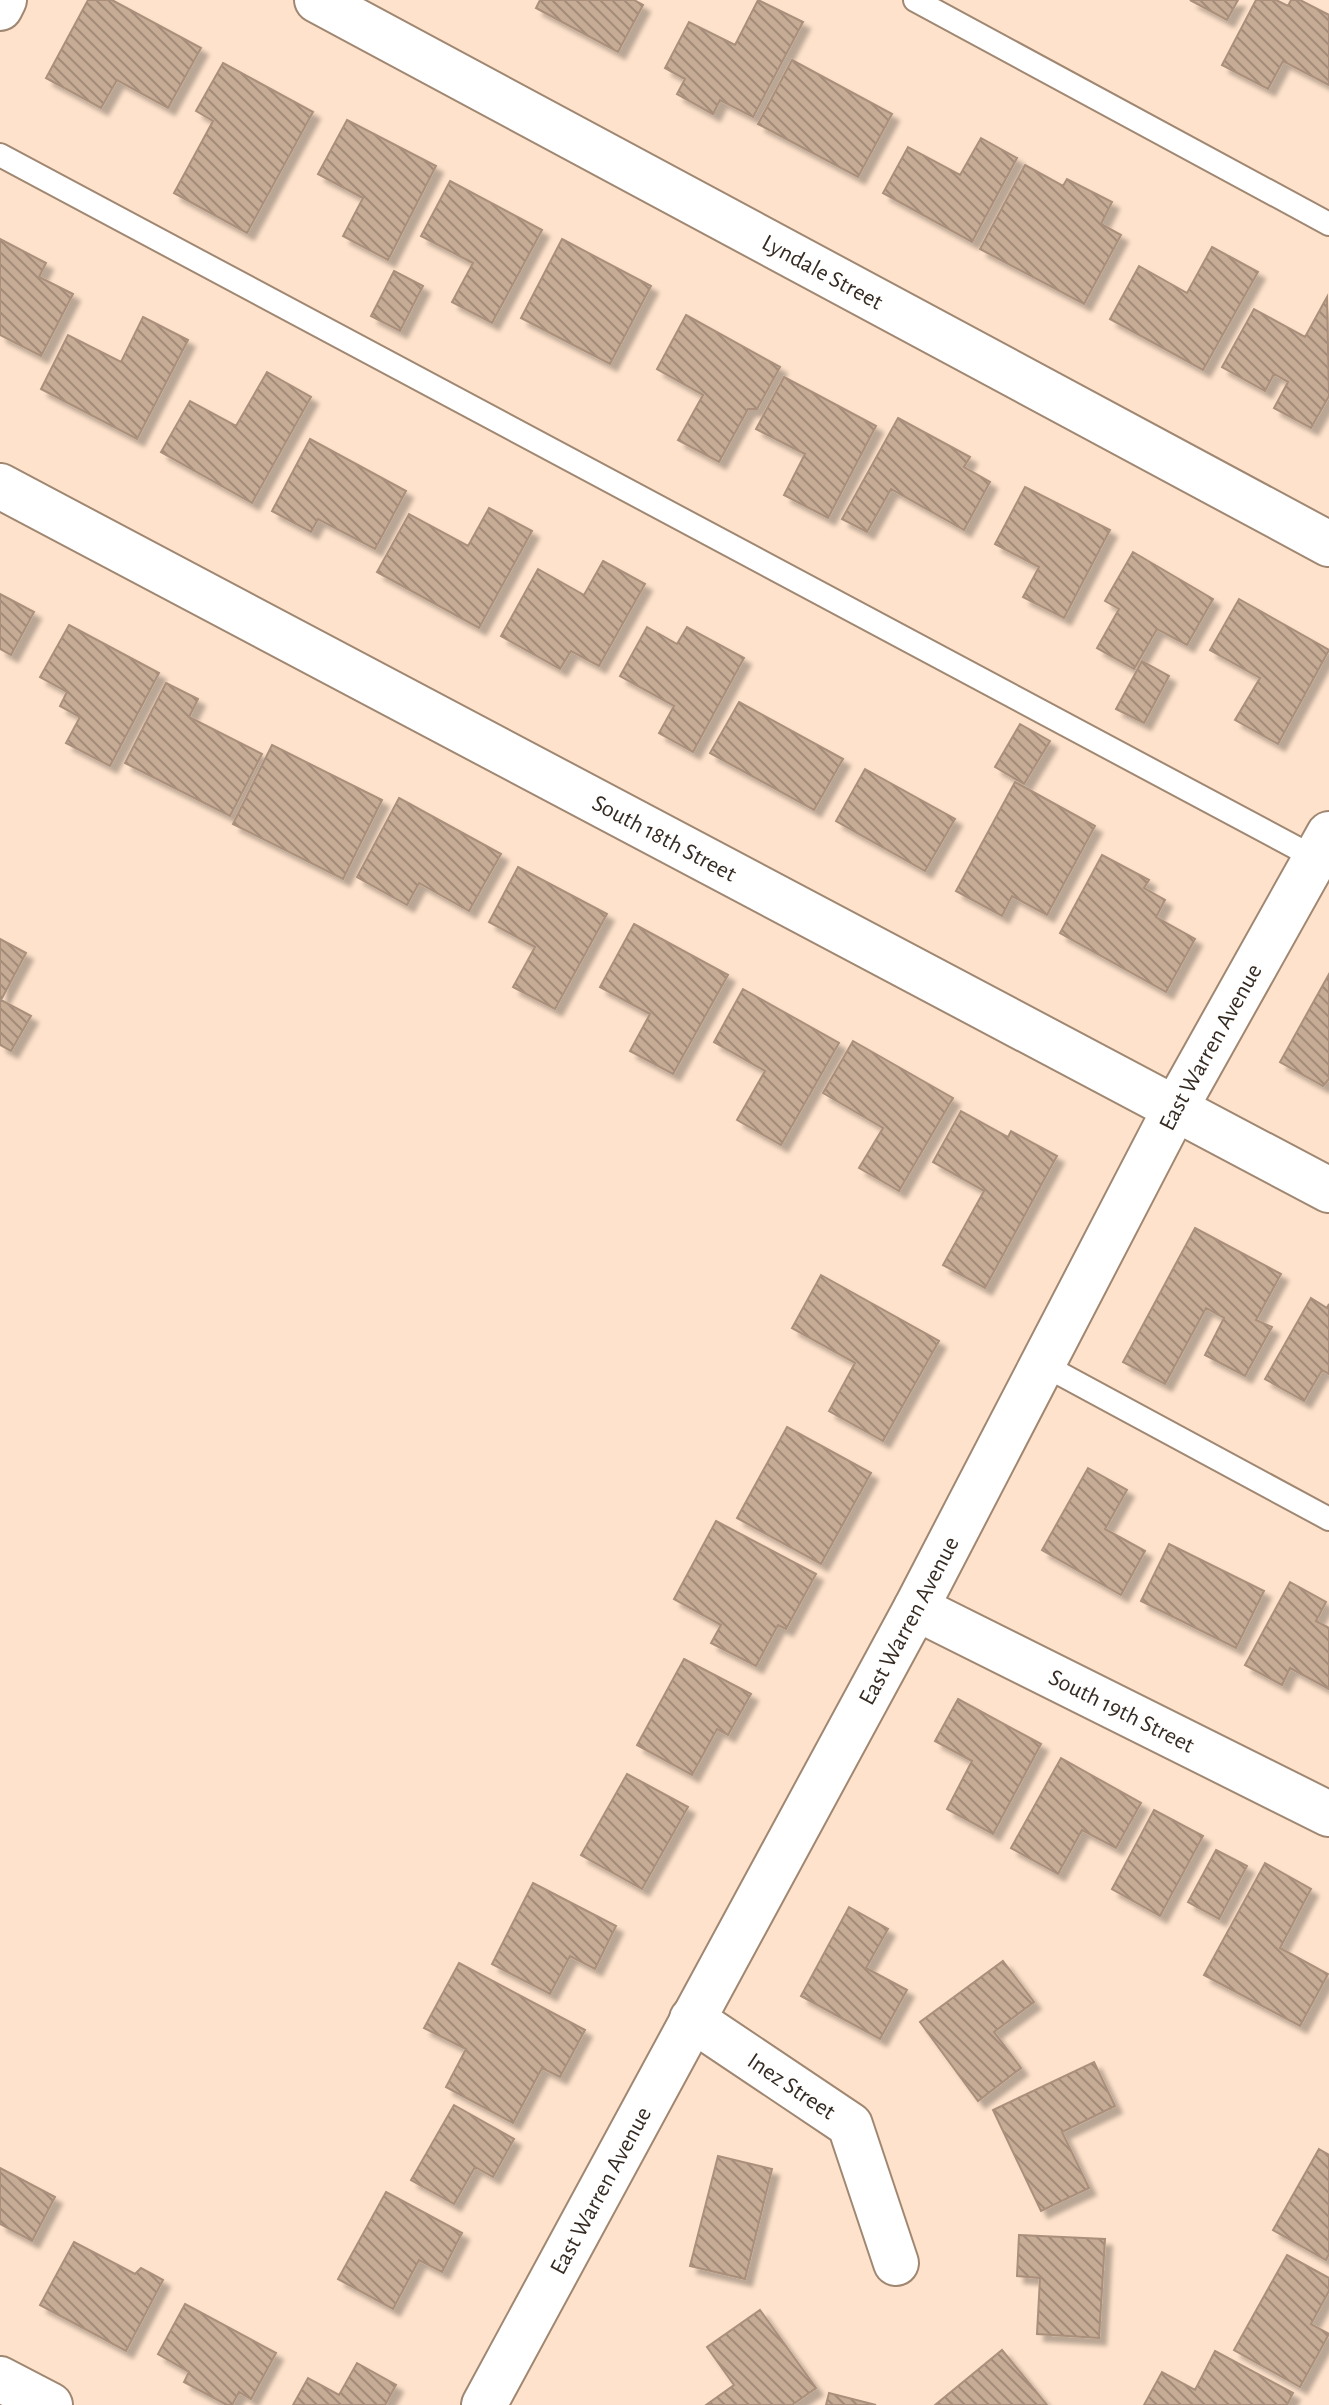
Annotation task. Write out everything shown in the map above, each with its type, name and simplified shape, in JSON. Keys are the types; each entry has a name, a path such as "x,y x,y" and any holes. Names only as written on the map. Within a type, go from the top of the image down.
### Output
{"street":[{"path":"0,8 4,0"},
{"name":"Lyndale Street","path":"317,0 1329,544"},
{"name":"South 18th Street","path":"0,486 1329,1190"},
{"name":"East Warren Avenue","path":"484,2405 916,1608 1175,1109 1324,852"},
{"name":"South 19th Street","path":"916,1608 1329,1814"},
{"name":"Inez Street","path":"692,2019 850,2125 896,2263"},
{"path":"0,2379 50,2405"}],"lane":[{"path":"915,0 1329,224"},
{"path":"0,155 1324,852"},
{"path":"1042,1364 1329,1519"}],"building":[{"path":"88,0 112,0 201,48 168,108 117,80 101,108 46,78"},
{"path":"540,0 634,0 643,5 618,52 536,8"},
{"path":"758,0 803,22 753,117 720,100 713,114 677,94 685,79 665,68 689,22 735,45"},
{"path":"1190,0 1238,0 1227,20"},
{"path":"1256,0 1276,0 1288,6 1291,0 1300,0 1329,15 1329,85 1283,61 1268,89 1222,65"},
{"path":"792,60 892,114 858,177 758,124"},
{"path":"223,63 313,112 247,233 174,193 213,121 196,111"},
{"path":"347,120 436,166 388,260 343,236 363,198 318,174"},
{"path":"981,138 1017,158 972,242 883,193 908,147 960,175"},
{"path":"1025,165 1063,186 1067,179 1112,202 1101,224 1121,235 1084,304 980,249"},
{"path":"450,181 542,230 492,323 452,302 473,263 421,236"},
{"path":"0,239 46,263 39,277 73,294 41,356 0,335"},
{"path":"562,239 651,286 610,364 521,318"},
{"path":"1212,247 1258,272 1203,370 1110,319 1139,266 1187,293"},
{"path":"394,271 423,286 400,331 371,316"},
{"path":"1327,297 1329,396 1311,428 1274,408 1288,382 1274,374 1265,391 1222,367 1254,309 1305,337"},
{"path":"686,315 780,367 757,409 748,409 719,462 678,440 703,395 657,369"},
{"path":"143,317 188,340 137,439 41,389 68,335 121,362"},
{"path":"267,372 311,397 252,503 161,452 190,401 236,426"},
{"path":"784,377 876,426 828,518 784,495 805,454 756,429"},
{"path":"898,418 970,457 964,467 990,482 964,530 891,489 867,532 842,519"},
{"path":"310,439 406,491 375,549 318,519 311,532 272,511"},
{"path":"1025,487 1110,530 1064,618 1023,597 1039,567 995,544"},
{"path":"489,508 532,531 479,628 377,572 409,514 468,546"},
{"path":"1133,552 1213,599 1187,645 1157,629 1134,669 1097,648 1119,609 1105,601"},
{"path":"603,561 645,584 599,666 571,651 560,669 501,636 538,569 584,595"},
{"path":"0,594 34,612 11,655 0,649"},
{"path":"1239,599 1329,650 1278,744 1235,720 1260,678 1210,650"},
{"path":"69,625 159,673 110,766 66,743 80,717 60,706 67,692 40,677"},
{"path":"647,627 677,644 687,627 744,658 693,752 659,733 674,706 620,676"},
{"path":"1142,661 1169,676 1144,723 1116,709"},
{"path":"166,683 198,699 189,717 262,754 230,816 125,763"},
{"path":"739,702 843,759 814,810 710,753"},
{"path":"1020,724 1050,741 1024,784 995,767"},
{"path":"272,745 382,800 343,879 233,824"},
{"path":"865,769 955,819 925,871 836,821"},
{"path":"1015,782 1095,826 1047,915 1012,896 1002,916 956,891"},
{"path":"399,798 501,854 469,911 419,883 407,905 357,877"},
{"path":"1102,855 1149,880 1144,888 1165,900 1156,917 1195,939 1166,992 1060,933"},
{"path":"518,867 607,914 555,1009 513,987 535,947 489,922"},
{"path":"634,924 728,975 673,1074 630,1051 650,1014 600,987"},
{"path":"0,939 26,953 1,1000 31,1016 11,1051 0,1045"},
{"path":"1329,974 1329,1079 1323,1086 1280,1062"},
{"path":"743,989 839,1043 781,1145 737,1120 765,1071 714,1042"},
{"path":"853,1041 953,1098 899,1191 859,1168 883,1128 823,1093"},
{"path":"961,1111 1008,1137 1011,1131 1057,1156 985,1288 943,1265 984,1191 933,1162"},
{"path":"1195,1228 1281,1274 1256,1320 1272,1327 1245,1376 1205,1355 1224,1318 1206,1308 1165,1384 1123,1362"},
{"path":"821,1275 939,1341 883,1441 829,1411 855,1363 792,1328"},
{"path":"1311,1298 1327,1308 1329,1304 1329,1374 1322,1370 1304,1401 1265,1379"},
{"path":"787,1427 871,1473 821,1564 737,1518"},
{"path":"1088,1468 1127,1490 1105,1529 1145,1551 1121,1595 1042,1550"},
{"path":"716,1521 816,1574 786,1629 778,1625 756,1666 711,1643 721,1625 674,1599"},
{"path":"1169,1544 1264,1591 1236,1648 1141,1601"},
{"path":"1290,1582 1326,1602 1316,1621 1329,1628 1329,1689 1290,1668 1282,1685 1245,1665"},
{"path":"684,1659 751,1694 728,1735 717,1729 692,1775 637,1745"},
{"path":"958,1699 1041,1744 993,1834 947,1809 972,1761 935,1741"},
{"path":"1061,1758 1141,1803 1116,1848 1082,1830 1058,1874 1011,1848"},
{"path":"627,1774 688,1807 642,1889 581,1855"},
{"path":"1154,1810 1203,1836 1160,1916 1112,1889"},
{"path":"1216,1850 1247,1866 1219,1919 1188,1902"},
{"path":"1265,1863 1311,1889 1280,1948 1328,1974 1300,2026 1204,1975"},
{"path":"533,1883 616,1926 595,1969 570,1956 550,1994 492,1964"},
{"path":"849,1907 888,1929 866,1968 907,1990 880,2039 801,1996"},
{"path":"1003,1961 1034,2002 994,2032 1021,2068 978,2101 920,2022"},
{"path":"459,1963 585,2030 560,2077 542,2068 513,2123 446,2087 466,2049 424,2028"},
{"path":"1094,2062 1115,2106 1062,2132 1089,2188 1041,2211 993,2110"},
{"path":"454,2105 514,2139 493,2177 475,2167 454,2204 411,2180"},
{"path":"1319,2149 1329,2155 1329,2254 1326,2260 1273,2230"},
{"path":"718,2156 772,2169 745,2279 690,2266"},
{"path":"0,2168 55,2197 32,2241 0,2224"},
{"path":"386,2192 462,2233 442,2272 419,2260 393,2309 338,2279"},
{"path":"1019,2235 1105,2239 1099,2338 1037,2334 1040,2278 1017,2276"},
{"path":"74,2242 135,2274 141,2268 163,2280 126,2351 40,2305"},
{"path":"1287,2255 1329,2278 1329,2291 1311,2324 1329,2334 1300,2387 1234,2350"},
{"path":"185,2304 276,2353 251,2399 239,2392 232,2405 227,2405 184,2382 189,2372 158,2354"},
{"path":"760,2310 816,2388 792,2405 706,2405 734,2385 707,2347"},
{"path":"1002,2350 1047,2405 935,2405"},
{"path":"1215,2351 1293,2393 1287,2405 1144,2405 1162,2372 1195,2390"},
{"path":"357,2363 396,2385 385,2405 293,2405 308,2378 339,2395"},
{"path":"829,2393 876,2405 826,2405"}]}
